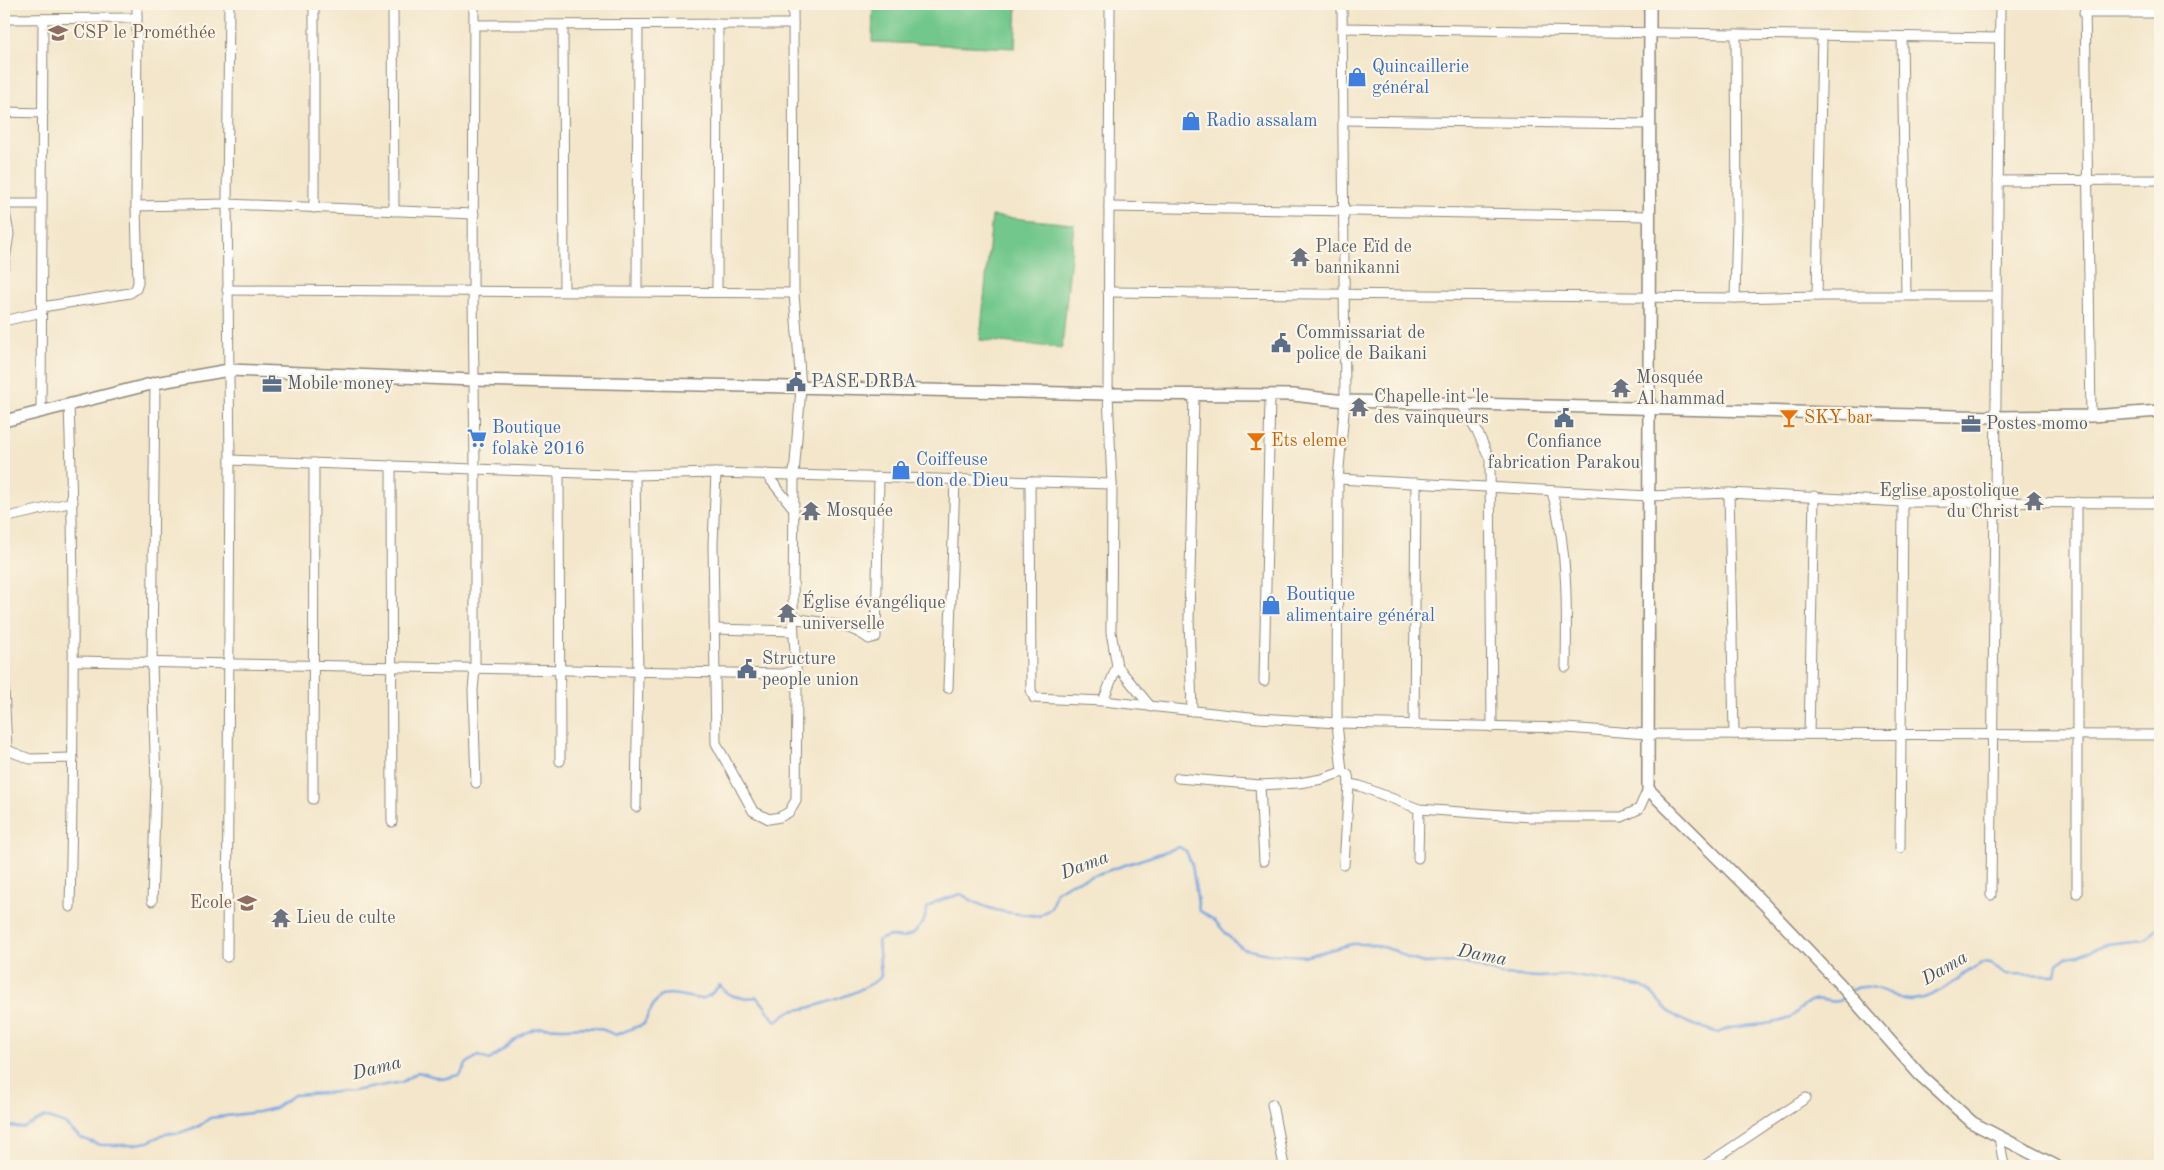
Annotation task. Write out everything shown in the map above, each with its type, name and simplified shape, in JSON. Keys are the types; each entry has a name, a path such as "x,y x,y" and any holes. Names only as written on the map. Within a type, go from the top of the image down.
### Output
{"street":[{"path":"4,321 42,309 130,293 136,289 138,283 136,206 137,4"},
{"path":"227,957 230,460 227,290 229,4"},
{"path":"314,4 314,208"},
{"path":"392,4 394,211"},
{"path":"474,4 473,380 476,784"},
{"path":"716,473 713,544 716,629 716,743 719,752 753,811 769,819 780,817 789,812 796,800 796,670 793,618 794,475 802,388 794,293 793,4"},
{"path":"1110,4 1108,394 1112,484 1111,632 1117,666 1151,707"},
{"path":"1342,4 1345,401 1338,479 1337,723 1342,772"},
{"path":"1349,784 1360,786 1419,809 1531,817 1622,817 1639,809 1648,789 1650,4"},
{"path":"1991,895 2000,4"},
{"path":"2091,416 2085,8 2160,13"},
{"path":"4,19 137,18"},
{"path":"41,411 43,19"},
{"path":"638,24 638,291"},
{"path":"717,292 718,24"},
{"path":"474,25 793,24"},
{"path":"563,25 564,290"},
{"path":"1342,28 1999,38"},
{"path":"1735,298 1737,221 1736,34"},
{"path":"1817,296 1822,36"},
{"path":"1902,37 1906,296"},
{"path":"4,112 43,113"},
{"path":"1343,120 1650,124"},
{"path":"1998,181 2160,180"},
{"path":"4,266 9,234 4,206 42,204"},
{"path":"136,206 227,204 474,214"},
{"path":"1109,207 1650,216"},
{"path":"227,290 473,293 564,290 794,293"},
{"path":"1108,292 1650,298 1996,296"},
{"path":"4,420 155,383 229,370 473,380 1108,394 1194,393 1270,395 1345,401 1997,416 2091,416 2160,411"},
{"path":"152,901 156,782 152,663 155,383"},
{"path":"1192,710 1189,620 1194,393"},
{"path":"1264,681 1270,395"},
{"path":"1461,403 1478,431 1490,459 1492,727"},
{"path":"69,405 73,502 74,660 70,907"},
{"path":"230,460 635,475 716,473 1112,484"},
{"path":"312,799 314,463"},
{"path":"391,466 392,822"},
{"path":"559,472 560,761"},
{"path":"766,474 794,509"},
{"path":"635,475 638,672 636,808"},
{"path":"793,618 842,625 858,631 869,639 876,637 879,477"},
{"path":"948,688 955,479"},
{"path":"1338,479 1649,496 1729,493 1903,502 2160,503"},
{"path":"1030,482 1031,695 1034,698 1103,701 1259,718 1337,723 1566,728 1647,734 2160,735"},
{"path":"1414,725 1416,483"},
{"path":"1552,492 1561,531 1567,623 1566,667"},
{"path":"1729,493 1734,734"},
{"path":"1810,734 1814,496"},
{"path":"4,518 73,502"},
{"path":"1900,848 1903,502"},
{"path":"2077,502 2077,893"},
{"path":"716,629 794,631"},
{"path":"74,660 638,672 783,674 796,670"},
{"path":"1103,701 1117,666"},
{"path":"4,688 7,750 30,759 73,758"},
{"path":"1178,778 1260,785 1299,784 1342,772 1348,775 1344,865"},
{"path":"1260,785 1264,861"},
{"path":"1648,789 1764,904 1838,982 1862,1012 1920,1075 1973,1123 2056,1166"},
{"path":"1418,858 1419,809"},
{"path":"1704,1166 1806,1098"},
{"path":"1272,1104 1284,1166"},
{"path":"1999,1136 2004,1166"}],"green space":[{"path":"873,4 1017,4 1015,48 872,42"},
{"path":"992,216 1074,224 1062,348 980,340"}],"waterway":[{"name":"Dama","path":"4,1125 23,1128 45,1117 65,1124 81,1138 100,1145 128,1145 148,1142 166,1133 179,1133 199,1126 210,1118 275,1108 294,1095 353,1091 402,1082 418,1072 442,1079 460,1075 466,1064 478,1056 489,1060 522,1035 537,1028 590,1027 615,1035 644,1024 660,997 672,994 702,999 710,995 720,985 731,995 745,998 756,997 776,1022 786,1013 840,998 880,978 878,940 890,936 903,938 914,933 923,923 928,907 935,902 961,894 989,908 1039,916 1051,908 1056,892 1071,883 1179,847 1186,851 1192,865 1199,910 1215,921 1232,940 1244,949 1268,954 1307,956 1352,944 1371,944 1396,951 1407,958 1424,963 1464,962 1503,975 1540,977 1568,975 1640,986 1654,995 1676,1017 1718,1033 1742,1026 1768,1024 1785,1020 1813,1000 1835,1002 1842,999 1845,995"},
{"name":"Dama","path":"1851,990 1869,987 1904,999 1921,999 1940,991 1983,963 1991,964 2007,974 2056,975 2058,964 2066,957 2079,955 2106,944 2145,940 2160,926"}],"place":[{"name":"CSP le Prométhée","path":"58,33"},
{"name":"Quincaillerie général","path":"1357,77"},
{"name":"Radio assalam","path":"1191,121"},
{"name":"Place Eïd de bannikanni","path":"1300,257"},
{"name":"Commissariat de police de Baikani","path":"1281,343"},
{"name":"PASE DRBA","path":"796,382"},
{"name":"Mobile money","path":"272,384"},
{"name":"Mosquée Al hammad","path":"1621,388"},
{"name":"Chapelle int 'le des vainqueurs","path":"1359,407"},
{"name":"Confiance fabrication Parakou","path":"1564,418"},
{"name":"SKY bar","path":"1789,418"},
{"name":"Postes momo","path":"1971,424"},
{"name":"Boutique folakè 2016","path":"477,438"},
{"name":"Ets eleme","path":"1256,441"},
{"name":"Coiffeuse don de Dieu","path":"901,470"},
{"name":"Eglise apostolique du Christ","path":"2034,501"},
{"name":"Mosquée","path":"811,511"},
{"name":"Boutique alimentaire général","path":"1271,605"},
{"name":"Église évangélique universelle","path":"787,613"},
{"name":"Structure people union","path":"747,669"},
{"name":"Ecole","path":"247,903"},
{"name":"Lieu de culte","path":"281,918"}]}
